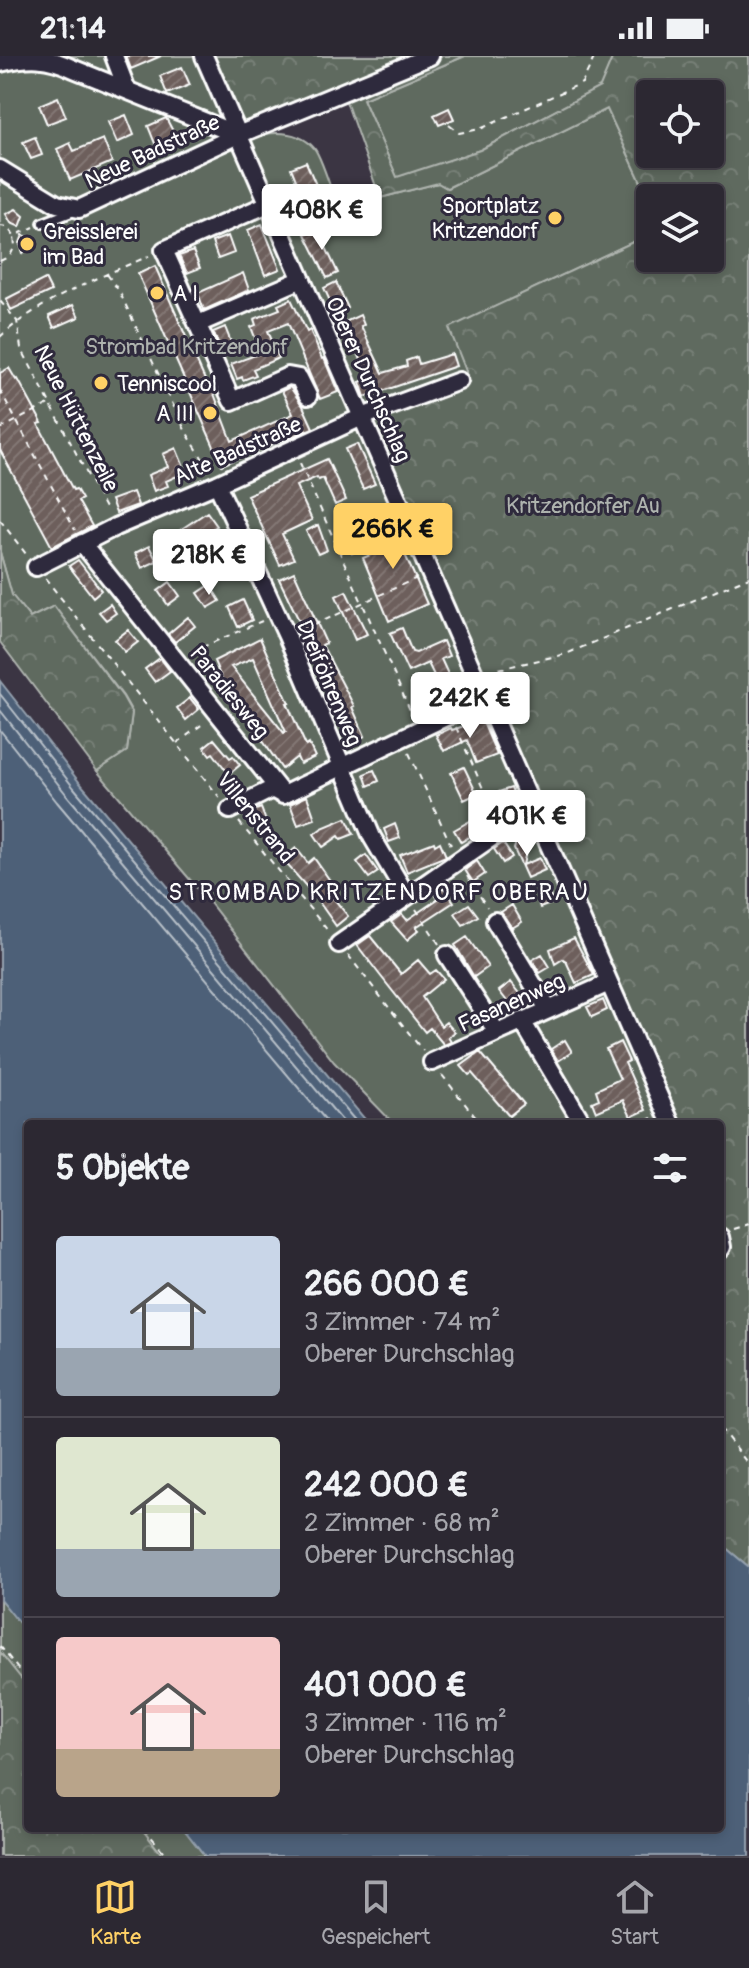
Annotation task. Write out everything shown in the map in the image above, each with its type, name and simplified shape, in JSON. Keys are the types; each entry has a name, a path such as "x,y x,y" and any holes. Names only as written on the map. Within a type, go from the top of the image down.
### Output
{"street":[{"path":"114,56 127,90"},
{"name":"Oberer Durchschlag","path":"204,56 669,1120"},
{"name":"Neue Badstraße","path":"0,169 57,204 79,209 238,135 430,56"},
{"path":"0,63 23,57 55,57 238,135"},
{"path":"268,204 164,250 232,401 288,376 299,378 308,396"},
{"path":"198,324 300,280"},
{"name":"Alte Badstraße","path":"36,567 115,527 362,417 459,381"},
{"name":"Dreiföhrenweg","path":"217,484 287,636 372,837 407,896"},
{"name":"Paradiesweg","path":"82,543 283,795"},
{"path":"230,810 272,789 283,795 485,698"},
{"path":"339,944 534,808"},
{"path":"495,921 548,1009"},
{"path":"447,955 497,1032"},
{"name":"Fasanenweg","path":"432,1062 609,983"},
{"path":"522,1021 581,1120"}],"lane":[{"path":"43,223 79,209"}],"path":[{"path":"449,125 459,133 480,129 582,83 595,56"},
{"path":"14,236 43,223"},
{"path":"0,226 7,227 14,236 15,246 10,256 0,261"},
{"path":"0,337 17,321 107,274 164,250"},
{"path":"107,274 119,291 185,430 217,484"},
{"path":"0,301 17,321"},
{"name":"Neue Hüttenzeile","path":"17,321 21,348 115,527"},
{"path":"0,390 82,543"},
{"path":"0,429 50,403"},
{"path":"294,448 419,729"},
{"name":"Villenstrand","path":"0,520 478,1120"},
{"path":"287,636 430,572"},
{"path":"485,698 494,670 566,654 749,577"},
{"path":"175,659 277,614"},
{"path":"177,743 218,713"},
{"path":"451,715 501,831"},
{"path":"402,737 458,861 495,921"},
{"path":"407,896 447,955"},
{"path":"727,1233 749,1224"},
{"path":"724,1433 749,1465"},
{"path":"0,1646 24,1677"},
{"path":"147,1832 167,1856"}],"green space":[{"name":"Strombad Kritzendorf","path":"0,56 199,56 235,140 276,133 297,136 306,141 321,160 339,213 380,198 438,183 447,188 607,109 642,184 636,184 636,241 450,328 470,381 363,417 669,1120 390,1120 334,1062 210,903 97,771 127,751 132,712 54,606 30,618 12,596 0,552"},
{"name":"Kritzendorfer Au","path":"209,56 465,56 363,99 397,177 480,150 600,87 613,56 749,56 749,1567 724,1546 724,1120 669,1120 362,417 470,381 449,328 636,241 636,272 724,272 724,184 642,184 607,109 447,188 438,183 380,198 341,87 241,128"},
{"path":"465,56 613,56 601,87 480,150 397,178 363,99"},
{"path":"0,552 12,595 30,618 54,606 132,713 127,751 97,771 0,642"},
{"path":"0,1599 24,1629 24,1682 0,1652"},
{"path":"0,1652 24,1682 24,1832 144,1832 163,1856 0,1856"},
{"path":"144,1832 186,1832 205,1856 163,1856"}],"water":[{"path":"0,681 80,783 366,1120 24,1120 24,1629 0,1599"},
{"path":"724,1546 749,1567 749,1856 205,1856 186,1832 724,1832"}],"building":[{"path":"126,56 161,56 131,69"},
{"path":"182,67 190,85 167,94 160,76"},
{"path":"58,97 66,117 47,124 39,105"},
{"path":"449,108 454,119 439,125 434,115"},
{"path":"126,115 134,135 117,143 108,122"},
{"path":"166,118 176,137 156,146 148,126"},
{"path":"35,137 42,155 31,159 23,142"},
{"path":"103,139 112,162 70,180 57,149 70,143 74,151"},
{"path":"306,162 323,201 309,207 305,200 300,202 291,182 296,180 291,168"},
{"path":"16,209 24,216 20,227 11,223 6,214"},
{"path":"262,224 280,269 265,275 248,230"},
{"path":"320,227 325,238 322,239 338,273 327,278 305,234"},
{"path":"23,235 34,243 23,253 20,243"},
{"path":"228,236 234,253 218,259 212,242"},
{"path":"193,251 200,268 187,273 179,256"},
{"path":"155,266 208,387 211,386 232,441 293,414 282,391 290,387 313,428 222,465 138,274"},
{"path":"243,273 249,290 204,310 198,293"},
{"path":"45,279 51,291 11,310 6,299"},
{"path":"336,282 348,308 336,314 324,288"},
{"path":"291,299 307,332 310,330 338,392 320,399 288,323 268,331 279,358 253,369 256,375 237,379 231,364 261,353 251,327 256,325 254,319 280,309 278,305"},
{"path":"73,305 79,317 54,328 49,316"},
{"path":"360,315 364,325 361,326 383,373 407,366 406,361 417,357 419,364 452,354 456,366 365,397 360,382 369,379 345,322"},
{"path":"225,327 232,345 221,349 213,332"},
{"path":"9,368 42,423 38,424 73,490 76,489 82,499 78,501 92,526 52,547 0,450 0,373"},
{"path":"357,444 375,484 363,489 345,449"},
{"path":"176,448 186,472 166,481 168,486 154,491 148,475 168,467 163,454"},
{"path":"327,459 346,500 335,505 323,478 319,480 317,477 296,486 312,520 282,534 294,559 280,565 247,495"},
{"path":"133,492 138,505 116,513 111,500"},
{"path":"382,503 427,604 389,621 363,558 385,549 370,509"},
{"path":"207,512 217,526 177,546 171,536"},
{"path":"357,523 367,546 352,553 344,528"},
{"path":"318,525 327,550 318,554 306,531"},
{"path":"149,546 157,561 142,568 135,553"},
{"path":"221,555 226,570 202,579 197,564"},
{"path":"78,560 101,590 93,597 69,566"},
{"path":"294,572 326,643 322,645 354,706 365,736 350,743 326,694 303,637 306,635 279,579"},
{"path":"170,582 180,596 168,605 158,591"},
{"path":"210,585 220,601 208,608 198,593"},
{"path":"346,591 367,634 355,640 336,596"},
{"path":"243,600 252,620 238,627 229,607"},
{"path":"110,604 116,613 106,620 99,612"},
{"path":"188,617 195,626 175,642 168,634"},
{"path":"402,628 412,652 443,641 449,656 441,659 453,685 441,690 428,663 408,672 390,633"},
{"path":"128,630 138,642 125,652 115,640"},
{"path":"260,638 306,746 309,744 315,757 300,764 297,757 282,769 248,719 251,717 221,678 214,661","holes":["253,658 284,733 231,667"]},
{"path":"160,658 170,671 155,682 145,669"},
{"path":"190,698 199,709 186,720 177,708"},
{"path":"482,720 497,755 476,763 467,740 444,751 436,735"},
{"path":"214,739 240,765 229,774 213,753 210,755 204,747"},
{"path":"464,767 477,794 464,800 451,773"},
{"path":"374,770 379,781 368,786 364,774"},
{"path":"511,788 516,802 504,807 499,792"},
{"path":"307,796 315,819 298,825 290,804"},
{"path":"261,808 267,824 254,829 248,813"},
{"path":"486,812 491,824 461,842 454,830"},
{"path":"346,818 354,834 341,839 339,836 323,847 314,834"},
{"path":"395,824 400,838 389,842 384,829"},
{"path":"518,836 529,839 523,865 540,858 545,870 527,878 514,849"},
{"path":"434,842 435,845 440,842 446,856 407,872 400,855"},
{"path":"503,843 512,857 503,863 494,849"},
{"path":"296,848 308,863 314,858 336,889 330,894 348,916 336,926 282,859"},
{"path":"366,855 378,872 369,878 357,862"},
{"path":"477,861 485,874 473,882 465,870"},
{"path":"444,888 454,902 416,927 419,930 407,940 391,922 402,914 407,920 438,899 435,894"},
{"path":"548,890 553,903 540,908 536,894"},
{"path":"469,904 478,916 463,925 455,913"},
{"path":"512,905 522,922 512,928 501,912"},
{"path":"370,936 401,974 418,960 430,974 436,970 444,979 422,997 441,1026 446,1022 455,1032 448,1037 451,1042 444,1045 430,1028 425,1032 379,974 357,945"},
{"path":"467,937 488,967 474,977 455,945"},
{"path":"574,938 594,975 576,983 566,961 563,959 555,964 550,949"},
{"path":"542,954 550,967 540,973 532,960"},
{"path":"511,982 526,1001 514,1010 499,991"},
{"path":"603,1000 607,1010 592,1017 587,1007"},
{"path":"565,1040 572,1052 558,1061 551,1049"},
{"path":"620,1042 629,1061 625,1063 646,1110 631,1117 623,1100 596,1112 592,1102 599,1099 596,1090 620,1079 606,1049"},
{"path":"480,1052 524,1104 509,1116 472,1073 469,1075 461,1066"}],"place":[{"name":"Sportplatz Kritzendorf","path":"555,218"},
{"name":"Greisslerei im Bad","path":"27,244"},
{"name":"A I","path":"157,293"},
{"name":"Tenniscool","path":"101,383"},
{"name":"A III","path":"210,413"}],"district":[{"name":"STROMBAD KRITZENDORF OBERAU","path":"379,892"}]}
